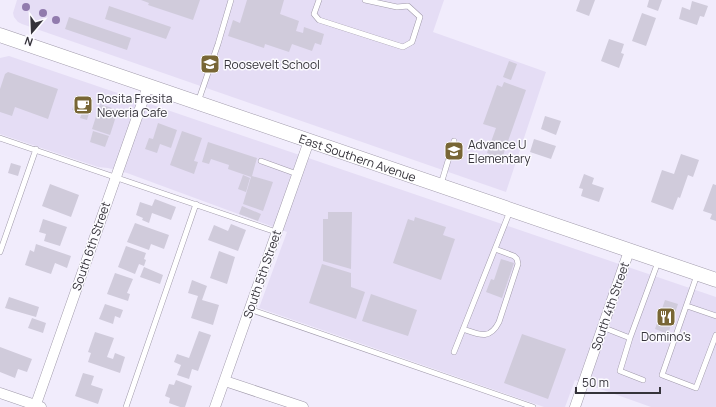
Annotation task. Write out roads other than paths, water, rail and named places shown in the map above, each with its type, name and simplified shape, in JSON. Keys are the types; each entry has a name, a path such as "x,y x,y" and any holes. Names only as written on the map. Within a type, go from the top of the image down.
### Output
{"main road":[{"name":"East Southern Avenue","path":"0,35 716,280"}],"street":[{"name":"South 6th Street","path":"37,406 148,86"},
{"name":"South 5th Street","path":"215,407 309,140"},
{"name":"South 4th Street","path":"574,407 629,251"},
{"path":"225,380 303,407"},
{"path":"0,393 37,406"}],"lane":[{"path":"197,103 218,44 231,0"},
{"path":"319,0 314,14 319,20 403,47 412,42 420,17 408,6 397,7 365,0"},
{"path":"408,6 412,0"},
{"path":"0,138 276,232"},
{"path":"440,185 454,141"},
{"path":"0,252 36,149"},
{"path":"261,161 297,174"},
{"path":"126,407 196,204"},
{"path":"454,352 511,210"},
{"path":"463,329 486,335 495,330 499,322 518,264 517,259 514,256 495,249"},
{"path":"644,380 620,371 630,338 659,261"},
{"path":"698,274 662,375 696,388 716,335"},
{"path":"686,306 716,316"},
{"path":"249,309 534,407"},
{"path":"602,327 630,338"}],"place":[{"name":"Roosevelt School","path":"210,64"},
{"name":"Rosita Fresita Neveria Cafe","path":"83,105"},
{"name":"Advance U Elementary","path":"454,151"},
{"name":"Domino's","path":"666,317"}]}
